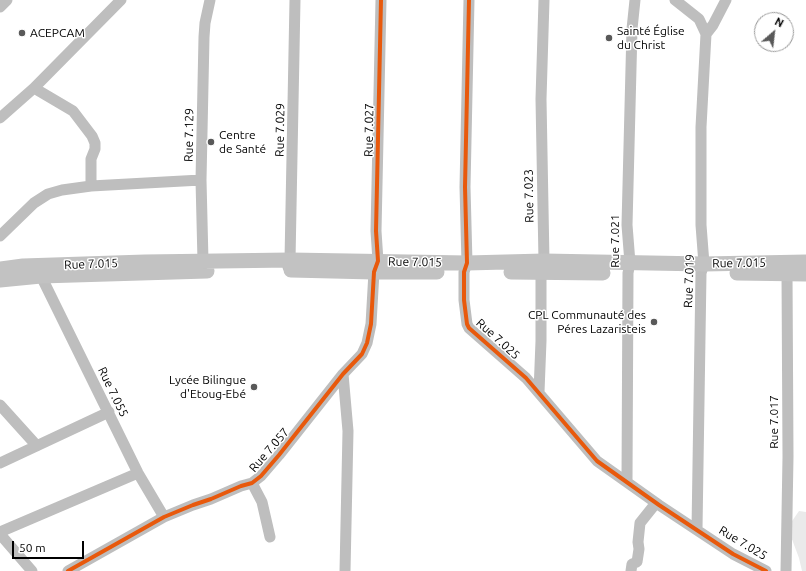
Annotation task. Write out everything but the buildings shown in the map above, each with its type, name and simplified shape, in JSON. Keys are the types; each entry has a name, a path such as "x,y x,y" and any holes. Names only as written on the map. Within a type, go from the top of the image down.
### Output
{"main road":[{"name":"Rue 7.015","path":"0,269 23,266 288,265 376,267 542,266 629,268 788,268 806,262"},
{"name":"Rue 7.015","path":"0,280 202,266"},
{"name":"Rue 7.015","path":"788,268 806,274"}],"street":[{"path":"0,7 7,0"},
{"path":"0,118 34,88 121,0"},
{"name":"Rue 7.129","path":"202,266 201,180 204,38 205,23 210,0"},
{"name":"Rue 7.029","path":"288,265 296,0"},
{"name":"Rue 7.027","path":"376,267 381,0"},
{"name":"Rue 7.025","path":"469,0 465,187 465,314 469,328 513,365 539,392 597,461 656,503 733,554 766,571"},
{"name":"Rue 7.023","path":"539,392 542,266 541,99 544,0"},
{"name":"Rue 7.021","path":"627,482 629,268 627,225 632,29 635,0"},
{"path":"675,0 699,19 706,34 713,25 726,0"},
{"name":"Rue 7.019","path":"697,529 703,268 701,225 701,127 706,34"},
{"path":"34,88 73,111 92,136 95,143 95,149 91,159 91,186"},
{"path":"0,236 34,203 48,194 62,190 91,186 201,180"},
{"name":"Rue 7.057","path":"68,571 164,517 252,483 261,476 343,374 362,354 367,343 371,324 376,267"},
{"name":"Rue 7.017","path":"786,571 788,471 788,268"},
{"name":"Rue 7.055","path":"41,276 138,473 164,517"},
{"path":"343,374 348,431 345,571"},
{"path":"0,405 37,446"},
{"path":"0,463 109,412"},
{"path":"32,571 0,533 138,473"},
{"path":"252,483 262,502 270,536"},
{"path":"631,571 632,564 637,562 640,523 656,503"}],"shaded area":[{"path":"799,511 806,512 806,571 802,571 790,534 790,524"}],"cycle path":[{"path":"68,571 164,517 252,483 261,476 279,455 343,374 362,354 367,343 371,324 374,272 378,261 376,231 381,0"},
{"path":"469,0 465,187 467,263 464,272 464,300 467,324 469,328 526,378 597,461 659,505 733,554 766,571"}],"place":[{"name":"ACEPCAM","path":"22,33"},
{"name":"Sainté Église du Christ","path":"609,38"},
{"name":"Centre de Santé","path":"211,142"},
{"name":"CPL Communauté des Péres Lazaristeis","path":"654,322"},
{"name":"Lycée Bilingue d'Etoug-Ebé","path":"254,387"}]}
